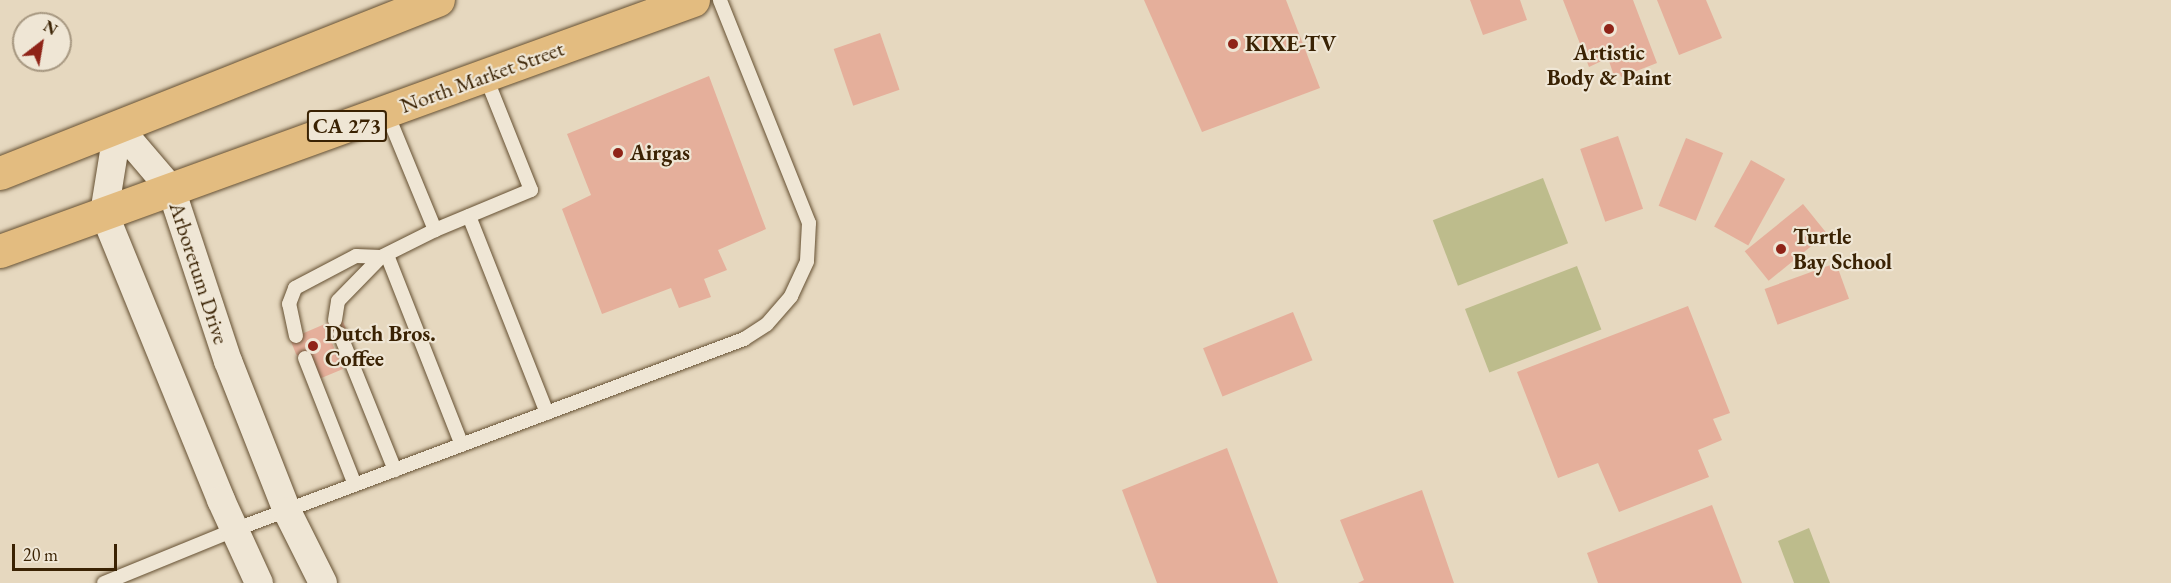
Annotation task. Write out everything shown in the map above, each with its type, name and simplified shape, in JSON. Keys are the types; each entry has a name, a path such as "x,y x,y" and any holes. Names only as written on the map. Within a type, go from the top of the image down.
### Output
{"main road":[{"path":"0,173 438,0"},
{"name":"North Market Street","path":"0,251 693,0"}],"street":[{"name":"Arboretum Drive","path":"118,127 171,189 228,362 287,511 323,583"},
{"path":"118,127 104,213 234,530 259,583"}],"lane":[{"path":"104,583 234,530 744,339 767,324 791,296 807,261 809,223 720,0"},
{"path":"335,320 338,301 384,256 435,230 531,190 485,75"},
{"path":"386,111 435,230"},
{"path":"469,216 547,413"},
{"path":"296,336 289,304 295,288 356,256 384,256"},
{"path":"384,256 462,445"},
{"path":"340,334 395,470"},
{"path":"305,358 355,485"}],"shaded area":[{"path":"1543,178 1568,243 1458,286 1433,220"},
{"path":"1577,266 1601,329 1489,372 1465,309"},
{"path":"1809,528 1830,583 1794,583 1778,541"}],"building":[{"name":"KIXE-TV","path":"1144,0 1286,0 1320,88 1202,132"},
{"name":"Artistic Body & Paint","path":"1470,0 1520,0 1527,20 1483,35"},
{"name":"Artistic Body & Paint","path":"1563,0 1633,0 1657,63 1621,77 1619,73 1614,76 1608,58 1589,67"},
{"path":"1657,0 1706,0 1722,38 1679,55"},
{"path":"880,33 900,90 853,106 834,49"},
{"path":"709,76 766,229 718,250 727,270 704,279 711,297 679,308 671,288 602,314 562,209 591,195 567,134"},
{"path":"1618,136 1643,209 1605,222 1580,149"},
{"path":"1686,138 1723,153 1696,221 1659,206"},
{"path":"1751,160 1785,179 1748,245 1714,226"},
{"path":"1803,204 1827,234 1769,281 1745,251"},
{"path":"1836,263 1849,299 1778,325 1765,289"},
{"path":"1688,306 1730,413 1713,419 1722,440 1698,450 1709,477 1619,512 1598,463 1558,478 1517,372"},
{"path":"1293,312 1312,360 1223,397 1203,348"},
{"name":"Dutch Bros. Coffee","path":"341,317 347,331 330,338 343,369 319,379 296,354 290,339"},
{"path":"1227,448 1278,583 1157,583 1122,490"},
{"path":"1422,490 1454,583 1358,583 1364,580 1340,520"},
{"path":"1712,505 1742,583 1598,583 1587,553"}],"place":[{"name":"Artistic Body & Paint","path":"1609,29"},
{"name":"KIXE-TV","path":"1233,44"},
{"name":"Airgas","path":"618,153"},
{"name":"Turtle Bay School","path":"1781,249"},
{"name":"Dutch Bros. Coffee","path":"313,346"}]}
